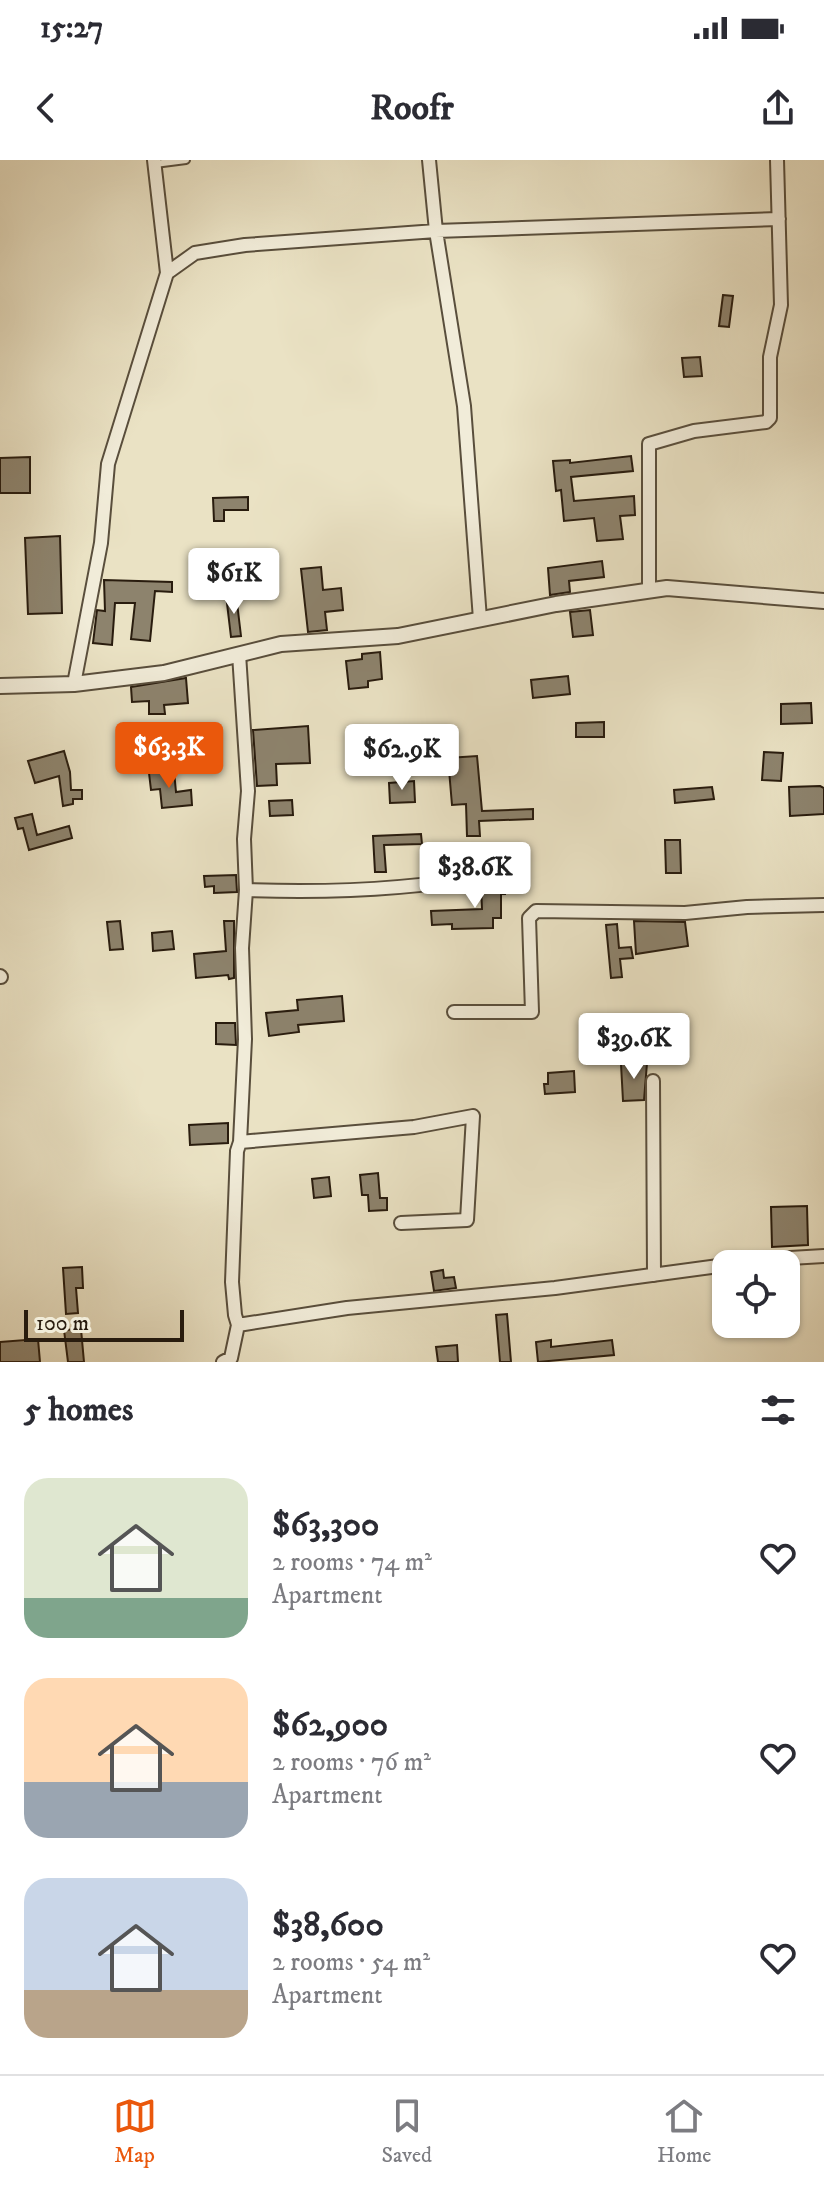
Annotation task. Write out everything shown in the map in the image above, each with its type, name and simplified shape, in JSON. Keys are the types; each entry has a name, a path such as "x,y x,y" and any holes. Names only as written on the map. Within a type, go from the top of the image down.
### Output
{"street":[{"path":"429,160 436,231 464,406 480,619"},
{"path":"649,591 649,444 694,431 766,422 770,418 770,357 781,305 777,160"},
{"path":"74,684 101,543 108,464 167,273 155,162"},
{"path":"167,273 195,253 220,249 436,231 779,219"},
{"path":"0,686 74,684 164,673 281,644 398,636 556,604 667,588 824,601"},
{"path":"223,1362 231,1358 238,1325 232,1282 245,1039 242,948 248,791 239,654"},
{"path":"246,890 336,890 449,883 488,875"},
{"path":"454,1012 532,1012 529,918 536,911 685,913 747,907 824,905"},
{"path":"653,1081 654,1275"},
{"path":"240,1142 414,1127 473,1116 467,1220 401,1223"},
{"path":"800,1257 824,1256"},
{"path":"238,1325 347,1308 555,1288 712,1267"}],"lane":[{"path":"155,162 186,160"}],"building":[{"path":"723,295 733,296 729,327 719,326"},
{"path":"700,357 702,376 684,377 682,358"},
{"path":"631,456 633,471 571,477 574,501 634,496 635,515 620,516 623,539 597,541 594,518 564,521 561,490 556,491 553,461 570,460 570,463"},
{"path":"30,457 30,493 0,493 0,458"},
{"path":"248,497 248,510 224,510 224,521 214,521 213,498"},
{"path":"60,536 62,613 28,614 25,538"},
{"path":"602,561 604,577 569,581 570,592 550,595 548,568"},
{"path":"321,567 323,590 341,588 343,610 325,612 327,630 308,632 301,569"},
{"path":"104,580 172,582 172,592 155,591 150,641 131,639 135,603 115,603 112,645 93,643 97,610 105,611"},
{"path":"236,594 241,636 231,637 226,595"},
{"path":"590,610 593,635 573,637 570,612"},
{"path":"380,652 382,679 368,681 368,687 349,689 346,661 362,659 362,654"},
{"path":"568,676 570,694 533,698 531,680"},
{"path":"186,678 188,703 164,705 165,714 149,714 149,701 132,702 131,687"},
{"path":"811,703 812,723 781,724 781,704"},
{"path":"604,722 604,737 576,737 576,723"},
{"path":"308,726 310,763 276,764 277,785 257,786 253,730"},
{"path":"418,739 419,760 387,761 387,740"},
{"path":"64,751 71,790 82,790 82,799 73,799 73,804 63,806 59,776 35,783 28,761"},
{"path":"764,752 783,753 781,781 762,780"},
{"path":"477,756 482,811 533,809 533,819 479,821 480,836 467,836 466,804 452,805 448,758"},
{"path":"174,771 176,792 191,790 192,805 162,808 160,789 151,790 149,773"},
{"path":"414,781 415,802 390,803 389,783"},
{"path":"712,787 714,799 675,803 674,790"},
{"path":"789,787 824,788 824,814 790,816"},
{"path":"292,800 293,815 270,816 269,801"},
{"path":"32,814 37,835 69,826 72,838 29,850 23,828 18,829 15,818"},
{"path":"421,834 422,844 384,845 386,872 375,872 373,836"},
{"path":"665,840 680,840 681,873 666,873"},
{"path":"236,875 237,892 214,893 214,886 205,887 204,876"},
{"path":"505,880 505,894 501,894 501,918 493,918 493,928 452,929 452,924 432,925 431,911 482,909 481,885"},
{"path":"120,921 123,949 110,950 107,922"},
{"path":"224,921 234,921 234,978 229,979 228,975 196,978 194,954 226,951"},
{"path":"634,921 685,922 688,946 636,954"},
{"path":"617,924 619,948 631,947 633,958 620,959 622,977 611,978 606,925"},
{"path":"172,931 174,949 153,951 152,933"},
{"path":"342,996 344,1021 298,1025 299,1032 269,1036 266,1013 298,1010 297,1000"},
{"path":"216,1023 235,1023 236,1045 216,1044"},
{"path":"614,1024 617,1042 598,1044 596,1025"},
{"path":"647,1063 644,1100 623,1101 621,1064"},
{"path":"574,1071 575,1092 545,1094 544,1084 548,1084 548,1073"},
{"path":"228,1123 228,1143 190,1145 189,1125"},
{"path":"378,1173 380,1198 387,1198 387,1210 369,1211 368,1195 362,1195 360,1175"},
{"path":"329,1177 331,1196 314,1198 312,1179"},
{"path":"807,1206 808,1245 772,1247 771,1207"},
{"path":"82,1267 83,1288 76,1288 78,1313 66,1314 63,1268"},
{"path":"443,1270 444,1278 454,1277 456,1288 434,1291 431,1272"},
{"path":"507,1314 511,1362 500,1362 496,1315"},
{"path":"81,1329 84,1362 68,1362 64,1330"},
{"path":"38,1339 40,1362 0,1362 0,1342"},
{"path":"551,1340 551,1347 612,1340 614,1355 538,1362 536,1342"},
{"path":"457,1345 458,1362 438,1362 436,1347"}]}
